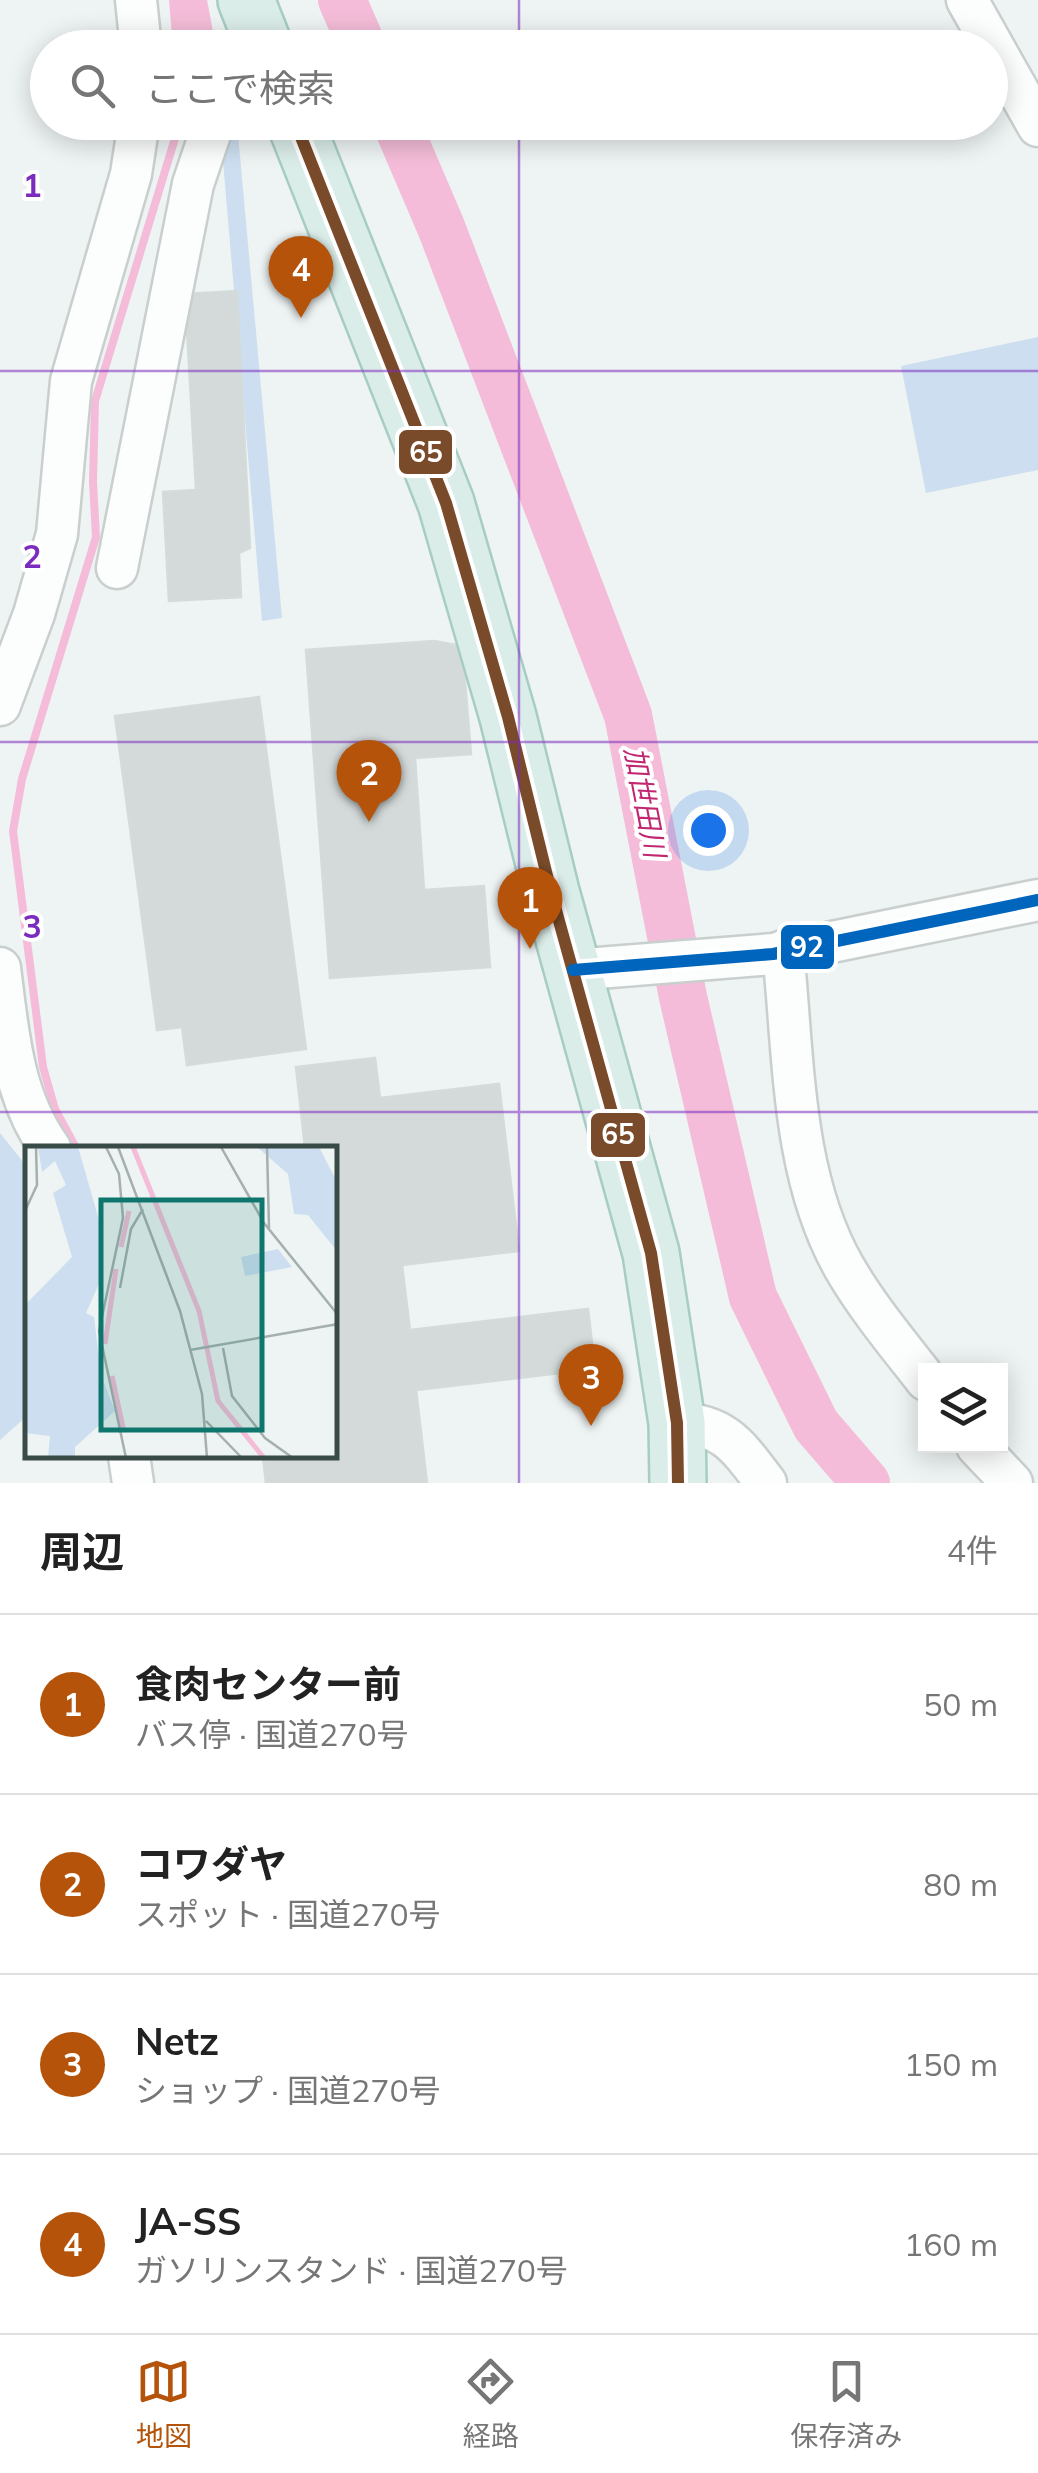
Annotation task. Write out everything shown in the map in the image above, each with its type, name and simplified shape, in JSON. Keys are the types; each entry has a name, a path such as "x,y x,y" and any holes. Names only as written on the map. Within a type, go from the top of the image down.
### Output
{"highway":[{"path":"246,0 258,30"},
{"path":"302,140 446,503 508,717 590,968 652,1253 677,1423 678,1483"}],"street":[{"path":"136,0 139,30"},
{"path":"967,0 984,30"},
{"path":"1008,73 1038,126"},
{"path":"0,705 34,614 57,534 71,381 131,174 136,140"},
{"path":"118,568 193,184 208,140"},
{"path":"590,968 778,953 1038,900"},
{"path":"778,953 813,1192 843,1266 918,1369"},
{"path":"0,968 18,1082 35,1128 48,1146"},
{"path":"677,1423 700,1424 733,1440 766,1483"},
{"path":"984,1453 1012,1483"},
{"path":"129,1458 133,1483"}],"shaded area":[{"path":"169,0 207,0 213,30 172,30"},
{"path":"225,140 239,140 282,618 262,621 222,149"},
{"path":"1038,337 1038,470 926,493 901,366"},
{"path":"0,1133 25,1164 25,1418 0,1440"}],"building":[{"path":"237,291 250,548 239,553 241,597 169,601 163,492 196,490 185,294"},
{"path":"434,641 462,646 471,754 415,758 424,890 484,886 490,967 330,978 306,650"},
{"path":"259,697 306,1049 187,1065 182,1027 157,1030 115,716"},
{"path":"375,1058 380,1098 499,1084 519,1251 402,1265 410,1330 588,1309 595,1369 416,1390 427,1483 266,1483 263,1458 338,1458 338,1146 305,1146 296,1067"}],"waterway":[{"name":"加世田川","path":"342,0 355,30"},
{"path":"75,1146 55,1109 43,1067 13,831 22,779 96,537 95,401 174,140"},
{"name":"加世田川","path":"404,140 441,227 628,715 683,997 753,1297 816,1425 866,1483"}],"transit line":[{"name":"65","path":"302,140 446,503 508,717 551,892 651,1253 677,1423 678,1483"},
{"name":"92","path":"573,970 773,954 1038,900"}],"place":[{"name":"JA-SS","path":"301,318"},
{"name":"コワダヤ","path":"369,822"},
{"name":"食肉センター前","path":"530,949"},
{"name":"Netz","path":"591,1426"}]}
